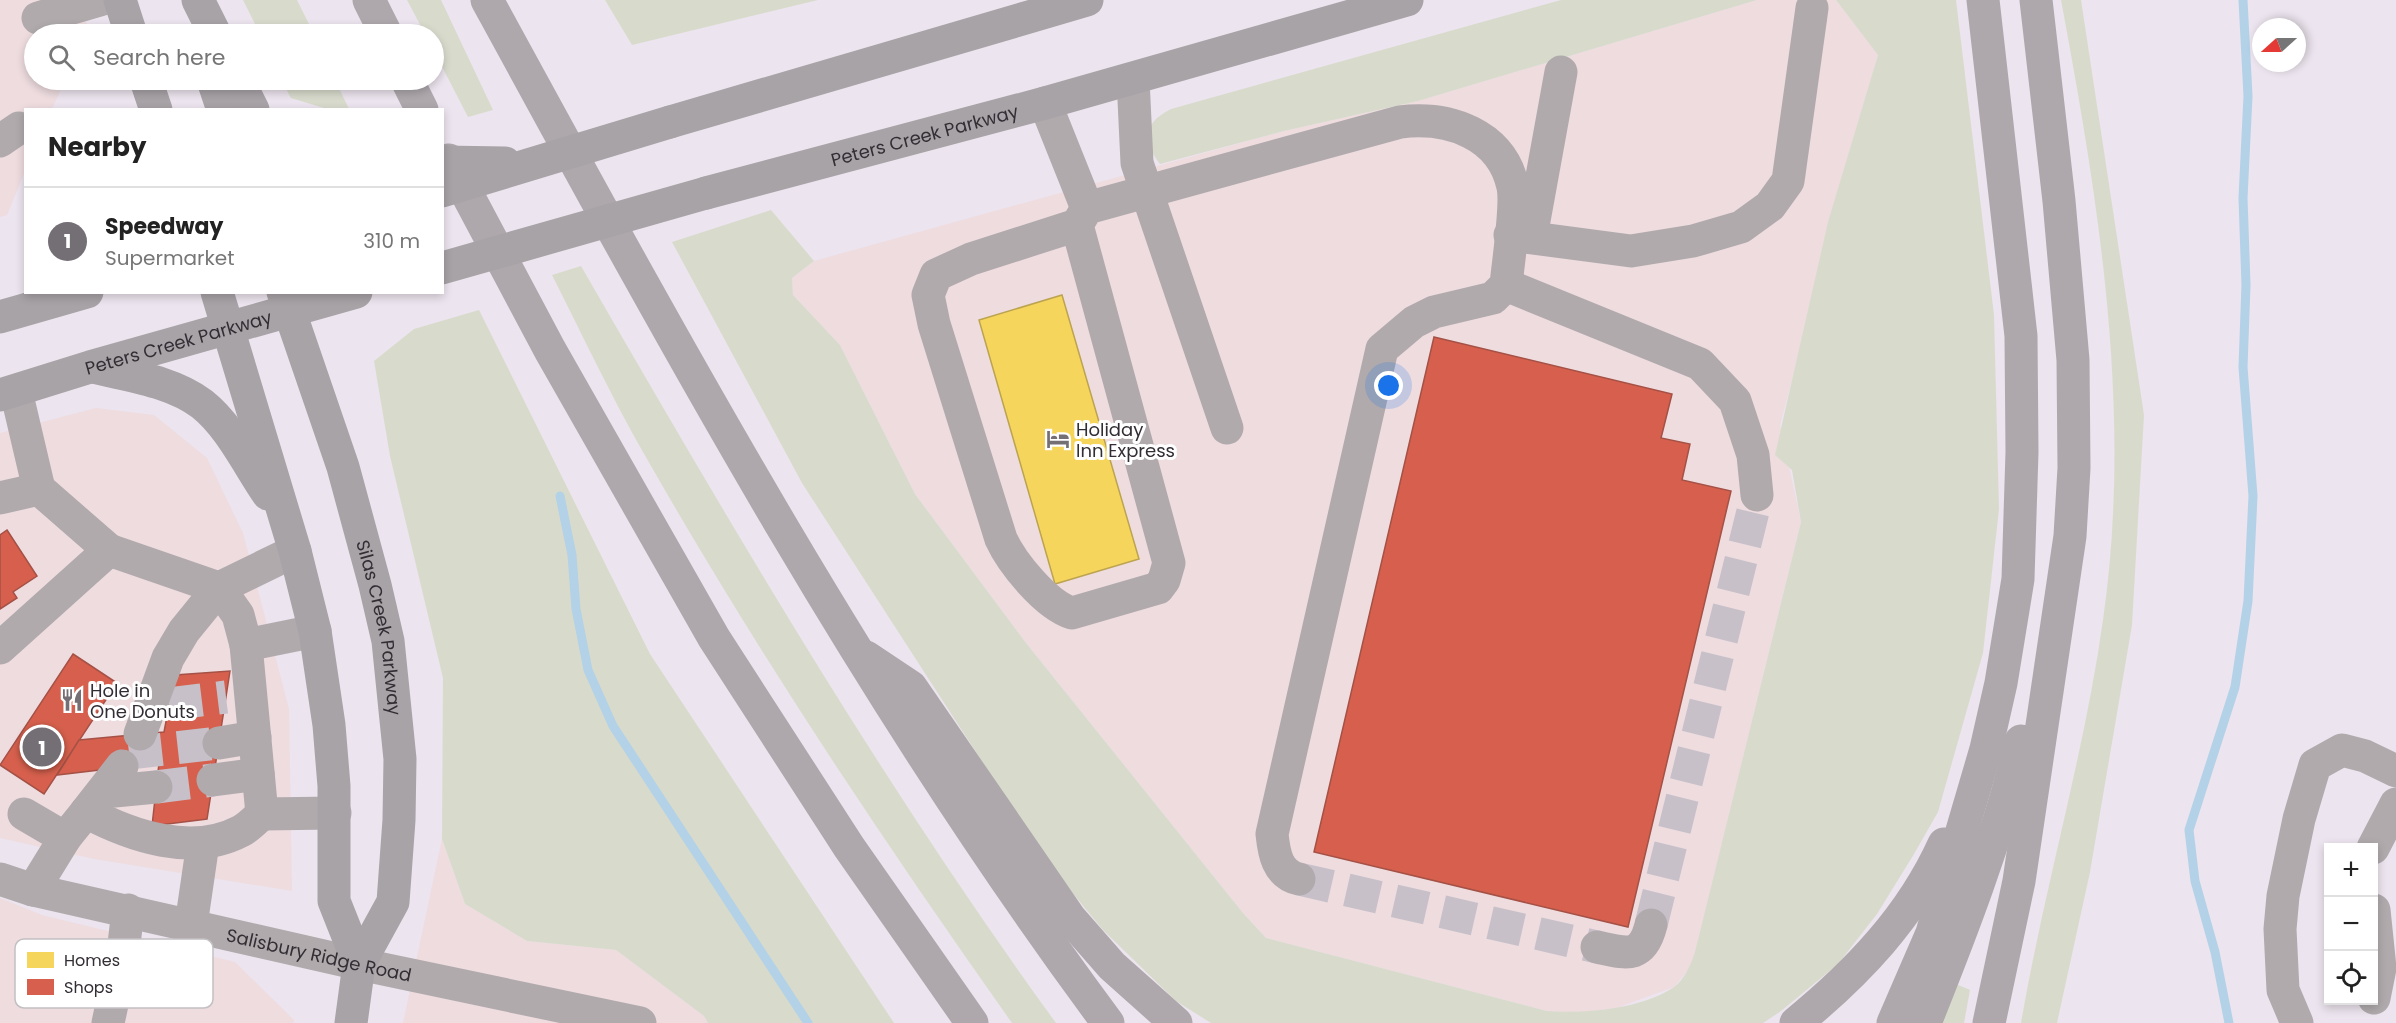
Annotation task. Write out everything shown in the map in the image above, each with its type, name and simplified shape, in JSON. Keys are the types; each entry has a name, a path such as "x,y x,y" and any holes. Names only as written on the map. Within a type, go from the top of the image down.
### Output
{"highway":[{"path":"369,0 381,24"},
{"path":"487,0 663,321 853,648 1034,924 1108,1023"},
{"path":"1989,1023 2019,881 2070,536 2074,468 2073,360 2059,201 2036,0"},
{"path":"1893,1023 1932,933 1986,749 2001,683 2018,579 2022,452 2021,336 1983,1"},
{"path":"412,90 421,108"},
{"path":"444,152 550,350 714,638 849,847 972,1023"},
{"path":"1925,1023 1965,922 2011,780 2070,536"},
{"path":"853,648 911,687 1070,918 1112,966 1176,1023"},
{"path":"1796,1023 1857,970 1890,933 1938,856 1986,749"}],"main road":[{"path":"120,0 128,24"},
{"path":"186,0 194,24"},
{"path":"198,0 210,24"},
{"path":"444,190 1087,0"},
{"name":"Peters Creek Parkway","path":"444,267 706,193 1133,79 1407,0"},
{"path":"149,90 155,108"},
{"path":"216,90 222,108"},
{"path":"243,90 252,108"},
{"path":"444,162 533,163"},
{"path":"0,317 80,294"},
{"name":"Silas Creek Parkway","path":"218,294 295,551 315,631 329,725 335,813 334,901 359,964"},
{"name":"Peters Creek Parkway","path":"8,393 90,367 229,328 286,302 342,294"},
{"name":"Silas Creek Parkway","path":"286,302 343,467 375,585 390,665 400,759 399,820 393,902 359,964 351,1023"},
{"path":"90,367 168,386 202,404 221,424 285,520"}],"street":[{"path":"38,18 100,0"},
{"path":"1521,236 1631,251 1693,241 1741,227 1770,206 1788,181 1812,8"},
{"path":"1500,292 1521,236 1561,72"},
{"path":"1133,79 1137,163 1227,428"},
{"path":"1045,103 1082,216 1169,563 1164,580 1158,588 1072,613 1061,609 1037,587 1014,563 1005,549 934,324 928,295 936,275 971,259 1082,216 1146,192 1400,122 1426,119 1448,123 1474,134 1498,152 1514,189 1521,236"},
{"path":"1299,879 1290,877 1274,859 1272,834 1382,349 1414,322 1500,292 1700,364 1735,400 1753,455 1757,495"},
{"path":"8,393 39,489 109,550 219,588 238,615 246,645 238,695 255,737 262,814"},
{"path":"0,498 39,489"},
{"path":"0,648 109,550"},
{"path":"153,715 168,658 184,631 219,588 295,551"},
{"path":"246,645 315,631"},
{"path":"219,743 255,737"},
{"path":"2297,1023 2283,990 2280,929 2283,896 2299,819 2314,765 2342,750 2365,756 2396,771"},
{"path":"213,780 258,774"},
{"path":"33,890 65,837 104,790 156,787"},
{"path":"104,790 142,837 202,843 242,831 262,814 335,813"},
{"path":"2376,843 2396,804"},
{"path":"24,814 65,837"},
{"path":"191,925 202,843"},
{"name":"Salisbury Ridge Road","path":"0,879 33,890 359,964 553,1014 640,1023"},
{"path":"125,939 128,910"},
{"path":"1597,947 1627,954 1639,949 1647,939 1651,925"},
{"path":"2378,951 2380,968 2378,977"},
{"path":"2367,1023 2372,1005"},
{"path":"108,1023 111,1008"}],"shaded area":[{"path":"0,0 79,0 87,24 24,24 24,90 61,90 52,108 24,108 24,173 7,215 0,217"},
{"path":"243,0 297,0 309,24 255,24"},
{"path":"407,0 441,0 493,110 468,117 444,70 444,24 420,24"},
{"path":"605,0 818,0 632,45"},
{"path":"1561,0 1757,0 1418,101 1284,131 1160,164 1150,147 1148,133 1150,126 1171,109"},
{"path":"1757,0 1836,0 1878,54 1780,425 1801,522 1696,952 1688,970 1674,987 1619,1007 1582,1014 1547,1011 1266,938 1243,913 1026,643 915,494 840,345 793,295 792,278 814,261 1284,131 1418,101"},
{"path":"1836,0 1956,0 1994,315 1999,509 1983,653 1938,812 1877,914 1838,964 1763,1023 1211,1023 1176,1001 1103,930 1047,862 802,483 672,242 771,210 814,261 792,278 793,295 840,345 915,494 1026,643 1243,913 1266,938 1547,1011 1595,1011 1630,1005 1661,994 1678,984 1693,957 1801,522 1792,470 1775,455 1828,222 1878,55"},
{"path":"2061,0 2081,0 2144,415 2132,625 2090,872 2057,1023 2021,1023 2095,671 2111,542 2114,464 2113,386 2108,308 2088,154"},
{"path":"287,90 340,90 349,108 324,108 291,98"},
{"path":"581,266 693,459 808,650 928,839 1056,1023 1012,1023 867,813 774,670 643,452 552,275"},
{"path":"479,310 650,654 894,1023 708,1023 704,1016 616,950 527,941 465,904 442,839 443,678 390,456 374,361 414,329"},
{"path":"96,408 154,415 207,458 243,533 289,709 292,891 94,859 0,838 0,433"},
{"path":"442,839 465,904 527,941 616,950 704,1016 708,1023 403,1023"},
{"path":"0,898 42,915 141,939 15,939 15,1008 213,1008 213,957 235,962 294,1020 293,1023 0,1023"},
{"path":"1956,984 1970,990 1964,1023 1939,1023"}],"building: Homes":[{"name":"Holiday Inn Express","path":"1062,295 1139,559 1055,584 979,320"}],"building: Shops":[{"path":"1434,337 1672,394 1661,438 1690,444 1682,480 1731,491 1628,927 1314,852"},
{"path":"7,530 37,576 13,592 17,598 0,609 0,535"},
{"path":"73,654 117,683 44,794 0,765"},
{"path":"230,671 207,819 152,826 159,763 57,775 79,740 164,732 175,675"}],"waterway":[{"path":"2229,1023 2215,952 2195,881 2189,830 2235,687 2248,601 2253,496 2243,367 2246,285 2243,198 2248,96 2243,0"},
{"path":"560,496 572,555 576,609 588,670 613,726 808,1023"}],"tunnel":[{"path":"1651,925 1757,495"},
{"path":"169,704 226,697"},
{"path":"129,753 219,743"},
{"path":"156,787 213,780"},
{"path":"1299,879 1597,947"}],"place":[{"name":"Holiday Inn Express","path":"1058,439"},
{"name":"Hole in One Donuts","path":"72,700"},
{"name":"Speedway","path":"42,747"}]}
